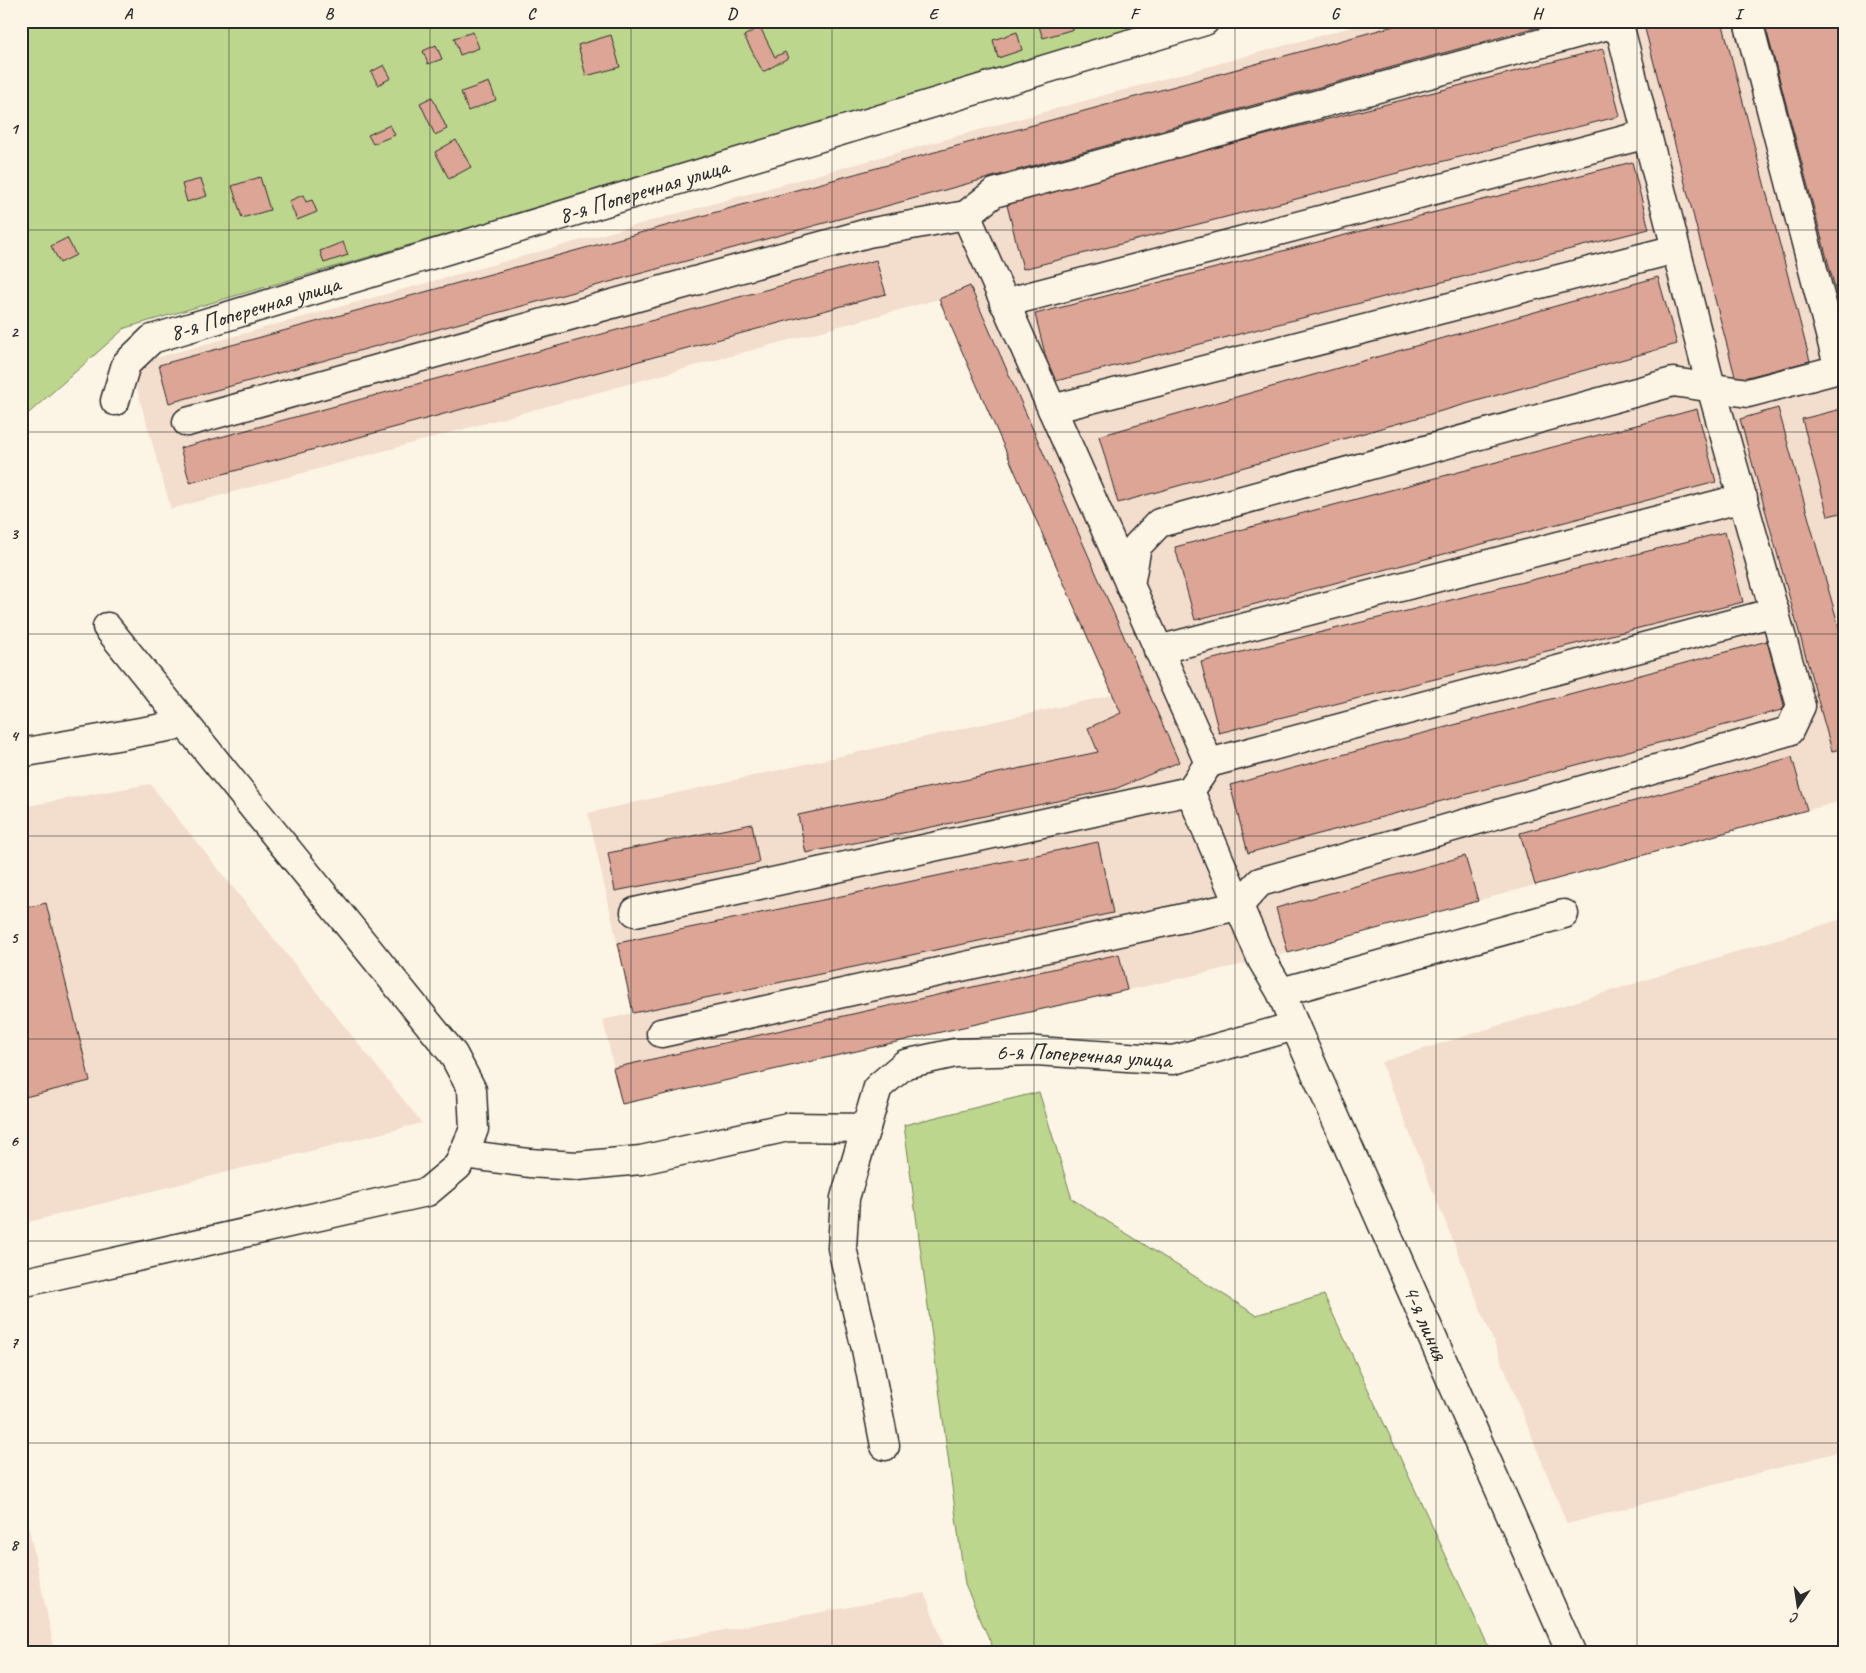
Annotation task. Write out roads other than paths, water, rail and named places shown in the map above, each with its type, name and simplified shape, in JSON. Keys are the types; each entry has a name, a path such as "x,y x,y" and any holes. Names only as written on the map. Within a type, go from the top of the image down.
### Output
{"street":[{"path":"1130,585 1137,546 1160,523 1673,382 1748,393 1842,366 1748,21"},
{"name":"8-я Поперечная улица","path":"115,400 126,364 152,339 1196,23"},
{"path":"187,422 868,233 966,215 994,193 1608,25 1621,32 1711,387 1802,706 1789,731 1260,882 1238,906 661,1033"},
{"path":"1004,304 1647,134"},
{"path":"966,215 1209,764"},
{"path":"1052,409 1676,249"},
{"path":"1158,650 1743,498"},
{"path":"635,912 1190,791 1209,764 1775,612"},
{"path":"21,1283 427,1192 458,1166 474,1130 472,1090 453,1054 107,627"},
{"path":"21,753 185,724"},
{"name":"4-я линия","path":"1190,791 1238,906 1262,960 1281,992 1294,1026 1571,1652"},
{"path":"1281,992 1564,914"},
{"name":"6-я Поперечная улица","path":"866,1128 878,1087 905,1064 955,1053 1036,1051 1173,1060 1294,1026"},
{"path":"463,1154 529,1163 577,1166 641,1160 788,1127 866,1128 845,1198 842,1248 866,1349 885,1446"}]}
